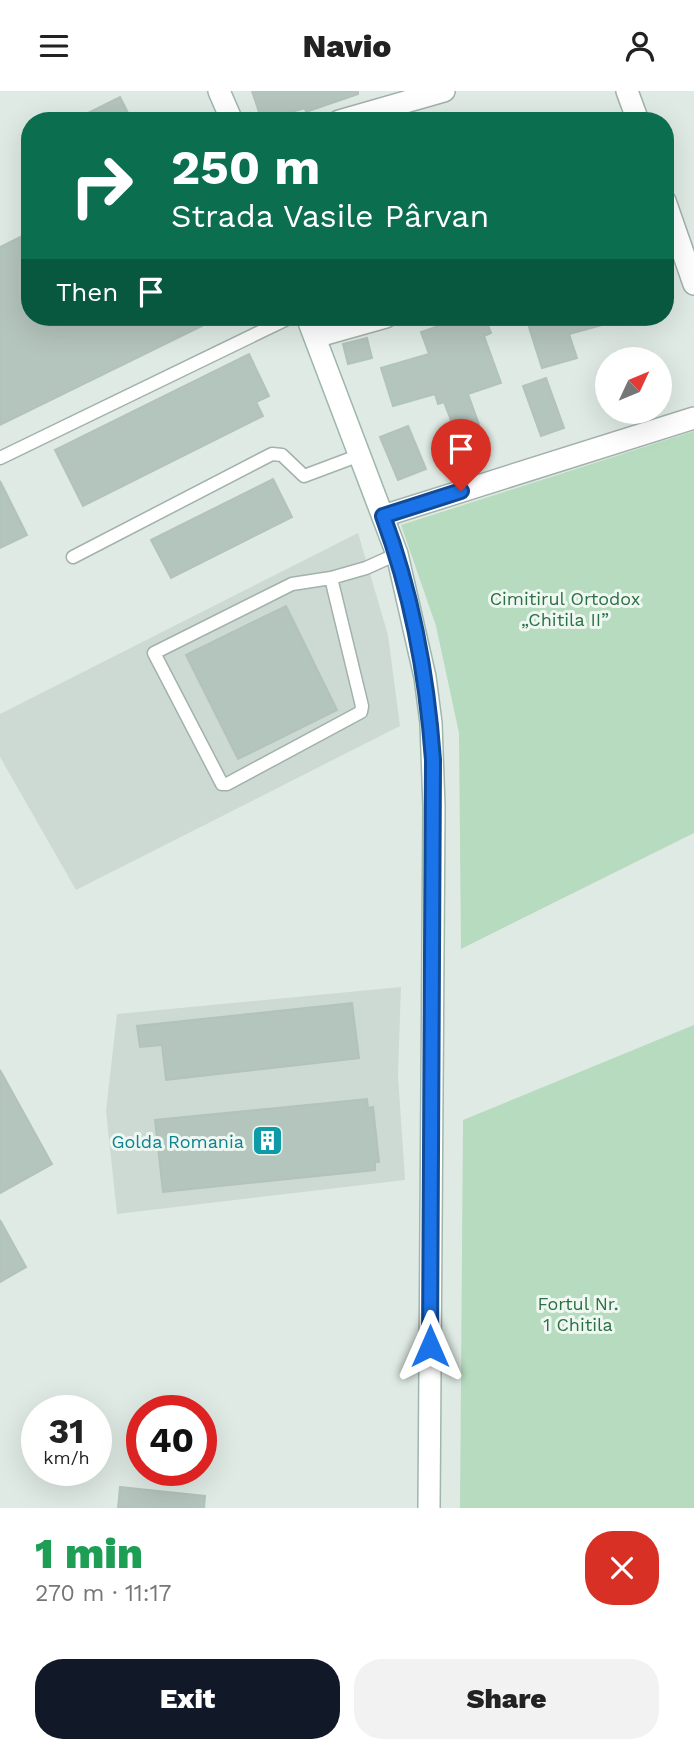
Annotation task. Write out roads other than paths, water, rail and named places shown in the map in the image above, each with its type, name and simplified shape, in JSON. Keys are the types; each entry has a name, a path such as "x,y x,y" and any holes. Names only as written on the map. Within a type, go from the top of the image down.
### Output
{"street":[{"path":"219,91 228,112"},
{"path":"370,112 444,91"},
{"path":"627,91 635,112"},
{"path":"678,231 694,284"},
{"path":"311,326 397,554 425,677 433,760 429,1508"},
{"path":"315,337 354,326"},
{"path":"383,516 694,418"}],"lane":[{"path":"0,458 272,326"},
{"path":"73,557 272,454 282,455 304,476 360,456"},
{"path":"331,578 362,706 361,712 227,784 222,784 153,653 292,585 366,568 397,554"}],"place":[{"name":"Golda Romania","path":"267,1141"}],"park label":[{"name":"Cimitirul Ortodox „Chitila II”","path":"565,608"},
{"name":"Fortul Nr. 1 Chitila","path":"578,1314"}]}
